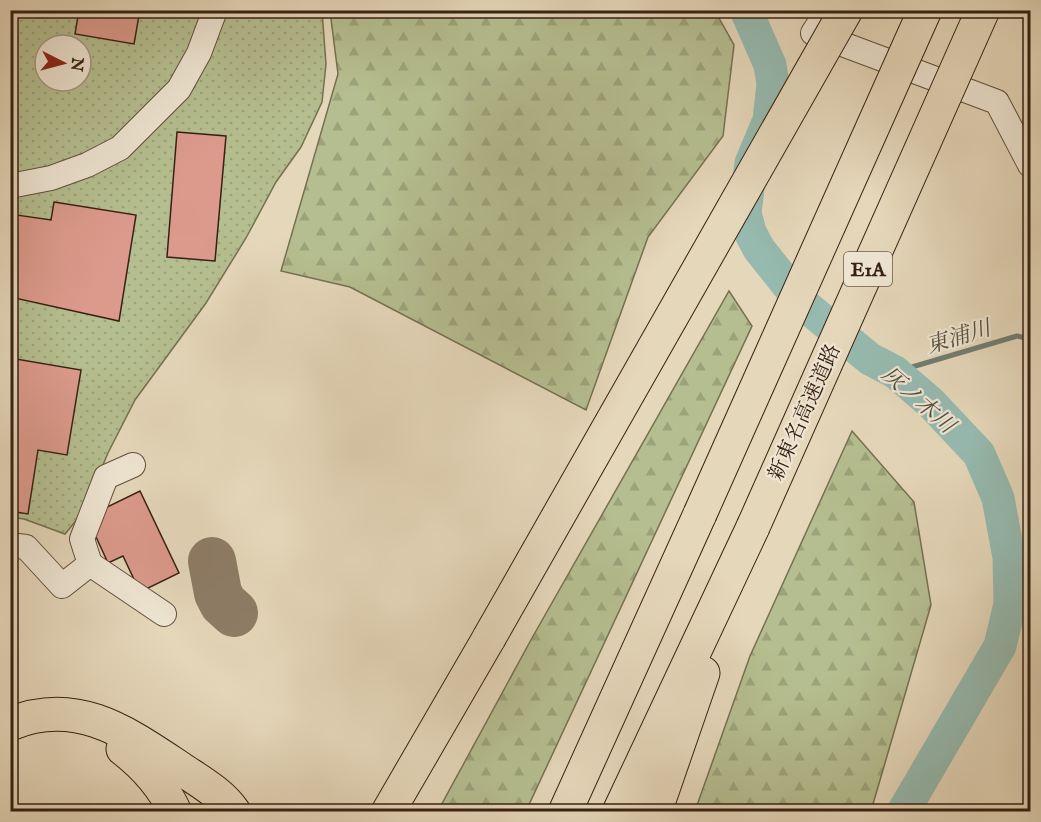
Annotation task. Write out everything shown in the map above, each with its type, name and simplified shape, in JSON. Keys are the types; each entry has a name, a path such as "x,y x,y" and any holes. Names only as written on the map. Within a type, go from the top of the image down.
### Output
{"highway":[{"path":"388,812 846,10"},
{"name":"E1A","path":"565,812 925,10"},
{"name":"新東名高速道路","path":"619,812 753,527 983,10"},
{"path":"655,812 753,527"},
{"path":"10,724 39,715 91,718 145,745 228,808"},
{"path":"10,740 42,730 58,729 92,733 106,739 120,746 146,768 166,795 175,812"}],"street":[{"path":"10,186 51,178 78,169 120,148 179,89 199,53 215,10"},
{"path":"828,10 813,33 997,102 1030,165"},
{"path":"133,465 106,477 82,539 90,564 164,614"},
{"path":"10,544 26,548 62,586 90,564"}],"green space":[{"path":"10,11 322,11 326,64 322,102 301,147 276,182 246,238 206,303 135,400 108,453 83,512 65,534 24,519 11,517"},
{"path":"330,11 715,11 734,45 723,136 648,237 586,410 350,287 281,271 338,74"},
{"path":"729,291 752,326 526,811 438,811 532,638"},
{"path":"852,431 914,502 931,605 871,811 695,811 750,656"}],"building":[{"path":"79,10 140,10 134,44 93,37 93,33 75,33"},
{"path":"177,132 226,136 215,261 167,257"},
{"path":"54,202 136,215 119,321 10,297 10,214 51,220"},
{"path":"10,358 81,370 67,455 38,450 28,514 10,511"},
{"path":"140,491 179,573 140,592 123,556 108,563 91,526 95,513"}],"waterway":[{"name":"灰ノ木川","path":"746,10 770,65 773,84 769,120 751,163 745,213 750,232 759,249 802,303 870,359 895,372 931,403 979,454 998,498 1009,557 1010,604 1000,646 903,812"},
{"name":"東浦川","path":"895,372 1017,336 1030,339"}],"taxiway":[{"path":"212,561 218,593 223,603 234,613"}]}
